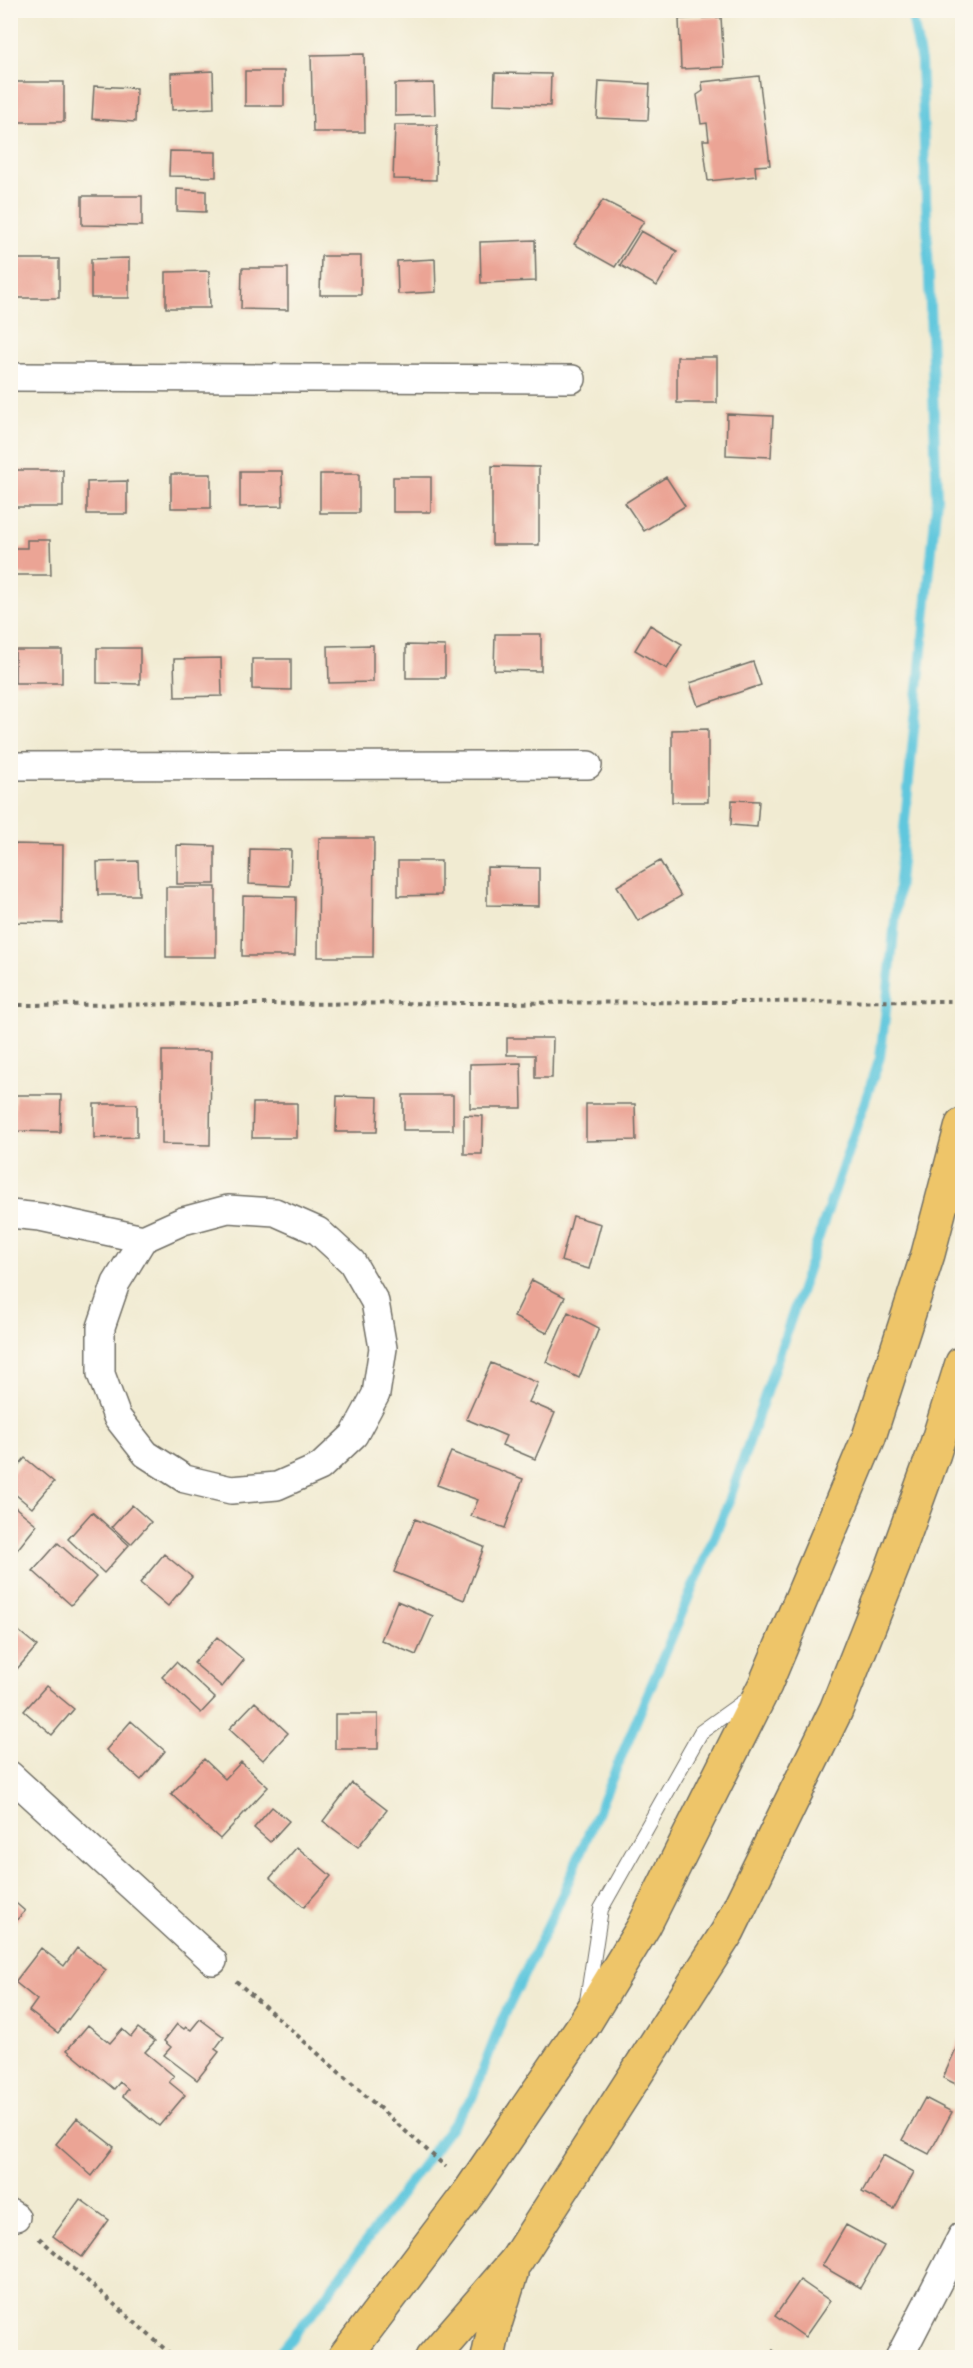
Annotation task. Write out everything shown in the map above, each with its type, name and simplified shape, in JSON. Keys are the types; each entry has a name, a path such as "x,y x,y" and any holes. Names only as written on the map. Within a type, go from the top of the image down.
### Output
{"main road":[{"path":"344,2358 471,2190 583,2026 644,1926 765,1685 869,1437 928,1254 963,1125"},
{"path":"432,2358 516,2261 728,1931 836,1710 893,1566 934,1453 963,1363"},
{"path":"488,2358 495,2324 516,2261"}],"street":[{"path":"10,377 572,379"},
{"path":"10,766 588,765"},
{"path":"10,1214 40,1217 143,1239 183,1221 228,1209 275,1212 318,1231 352,1262 375,1302 383,1348 376,1394 354,1435 320,1467 277,1486 231,1490 185,1479 146,1454 117,1418 101,1374 101,1327 116,1283 143,1239"},
{"path":"10,1775 213,1961"},
{"path":"899,2358 963,2236"}],"lane":[{"path":"583,2026 601,1909 701,1732 765,1685"}],"path":[{"path":"10,1005 963,1001"},
{"path":"213,1961 471,2190"},
{"path":"13,2215 175,2358"}],"building":[{"path":"721,17 724,67 681,69 679,19"},
{"path":"364,54 365,132 313,132 311,55"},
{"path":"213,71 214,108 172,110 171,73"},
{"path":"245,71 284,71 284,106 245,106"},
{"path":"495,73 551,74 550,106 494,104"},
{"path":"759,76 770,165 755,166 756,176 708,181 703,140 709,140 707,123 701,124 697,95 703,91 702,82"},
{"path":"599,81 650,84 648,120 597,118"},
{"path":"10,82 64,82 64,122 10,122"},
{"path":"434,83 435,115 395,116 395,84"},
{"path":"94,86 136,88 135,122 92,119"},
{"path":"395,125 437,125 436,180 393,179"},
{"path":"170,151 216,152 216,177 169,176"},
{"path":"177,189 206,191 206,212 177,211"},
{"path":"82,196 142,196 142,226 82,225"},
{"path":"603,200 644,221 615,267 574,244"},
{"path":"641,231 677,251 657,286 620,265"},
{"path":"535,240 536,281 481,283 480,242"},
{"path":"321,256 361,256 361,295 320,295"},
{"path":"129,258 129,298 91,298 91,259"},
{"path":"10,259 59,259 59,298 10,298"},
{"path":"435,259 436,292 398,294 397,261"},
{"path":"242,268 288,268 288,310 241,309"},
{"path":"209,271 210,308 166,308 166,272"},
{"path":"677,357 717,357 717,403 677,403"},
{"path":"727,414 773,416 771,457 726,455"},
{"path":"492,466 539,467 539,545 492,545"},
{"path":"13,470 63,470 63,507 13,507"},
{"path":"240,471 282,471 283,506 240,507"},
{"path":"171,474 211,474 211,508 171,508"},
{"path":"320,474 359,474 359,513 320,513"},
{"path":"393,477 431,477 431,512 393,512"},
{"path":"666,477 685,506 644,531 625,503"},
{"path":"127,481 127,514 87,514 87,482"},
{"path":"27,540 50,540 51,575 14,575 14,548 27,548"},
{"path":"650,625 682,644 667,669 635,650"},
{"path":"495,634 541,634 541,671 494,670"},
{"path":"373,645 373,682 329,683 328,646"},
{"path":"406,645 445,646 445,678 406,678"},
{"path":"97,648 140,648 140,684 97,683"},
{"path":"15,650 62,650 62,683 15,683"},
{"path":"221,658 222,696 175,697 174,659"},
{"path":"252,659 291,659 291,690 252,689"},
{"path":"753,662 761,685 698,706 690,683"},
{"path":"708,729 708,802 672,802 672,730"},
{"path":"732,800 759,801 757,827 731,825"},
{"path":"319,838 374,838 373,957 318,957"},
{"path":"10,844 63,845 62,923 10,922"},
{"path":"177,845 215,846 215,884 177,884"},
{"path":"250,849 291,850 290,886 249,884"},
{"path":"138,861 139,895 98,895 97,862"},
{"path":"398,861 441,861 441,895 398,896"},
{"path":"660,861 681,896 638,921 617,886"},
{"path":"487,867 539,868 539,906 487,905"},
{"path":"166,887 216,887 216,957 166,957"},
{"path":"243,896 296,897 295,956 242,956"},
{"path":"507,1038 553,1038 552,1078 535,1078 535,1055 507,1055"},
{"path":"162,1051 211,1051 210,1145 162,1144"},
{"path":"521,1063 522,1108 470,1108 470,1064"},
{"path":"15,1095 61,1095 60,1132 14,1131"},
{"path":"403,1095 453,1095 453,1130 403,1130"},
{"path":"337,1096 378,1097 377,1132 336,1132"},
{"path":"253,1103 297,1103 297,1138 252,1138"},
{"path":"94,1104 137,1104 137,1137 94,1138"},
{"path":"586,1104 635,1104 636,1140 586,1141"},
{"path":"464,1115 483,1116 482,1154 464,1154"},
{"path":"573,1216 601,1224 589,1269 561,1261"},
{"path":"532,1280 565,1297 547,1333 514,1317"},
{"path":"568,1312 599,1328 579,1378 546,1362"},
{"path":"491,1363 538,1383 529,1402 555,1413 535,1459 502,1445 506,1436 466,1419"},
{"path":"451,1452 523,1479 505,1528 471,1516 478,1500 437,1485"},
{"path":"25,1458 54,1482 32,1508 10,1490 10,1475"},
{"path":"10,1503 37,1525 13,1555 10,1553"},
{"path":"132,1505 151,1522 131,1544 112,1527"},
{"path":"92,1512 129,1545 104,1573 68,1539"},
{"path":"415,1519 484,1547 464,1600 394,1572"},
{"path":"58,1543 96,1577 71,1605 33,1571"},
{"path":"164,1554 192,1577 168,1606 140,1583"},
{"path":"397,1601 433,1616 416,1655 381,1640"},
{"path":"10,1624 37,1646 10,1677"},
{"path":"217,1637 244,1660 222,1687 194,1663"},
{"path":"176,1662 215,1698 201,1713 162,1677"},
{"path":"46,1686 74,1709 52,1735 24,1711"},
{"path":"255,1702 288,1733 263,1760 229,1729"},
{"path":"335,1714 378,1714 378,1749 335,1749"},
{"path":"131,1721 165,1751 141,1780 106,1750"},
{"path":"204,1759 225,1779 241,1762 268,1787 220,1839 171,1794"},
{"path":"352,1783 387,1810 358,1847 323,1821"},
{"path":"272,1807 289,1821 270,1842 254,1828"},
{"path":"297,1847 331,1876 304,1907 270,1878"},
{"path":"10,1898 25,1911 10,1927"},
{"path":"41,1948 64,1966 77,1948 106,1970 58,2033 29,2011 37,2000 15,1982"},
{"path":"200,2019 224,2037 215,2049 219,2052 197,2080 164,2055 171,2047 164,2041 177,2024 184,2029 186,2027 191,2030"},
{"path":"88,2025 110,2043 122,2029 131,2037 138,2028 155,2041 145,2052 174,2076 169,2082 185,2095 159,2126 123,2096 128,2089 120,2082 114,2089 67,2050"},
{"path":"962,2035 962,2087 943,2078"},
{"path":"925,2098 952,2112 929,2154 902,2140"},
{"path":"77,2118 114,2147 92,2176 56,2144"},
{"path":"883,2155 914,2172 894,2209 862,2192"},
{"path":"80,2199 109,2220 82,2257 53,2236"},
{"path":"846,2225 884,2246 860,2288 822,2266"},
{"path":"800,2280 830,2301 805,2337 775,2316"},
{"path":"773,2350 782,2358 768,2358"}],"waterway":[{"path":"275,2358 316,2309 472,2098 502,2020 563,1894 728,1504 880,1057 937,498 921,62 911,10"}]}
